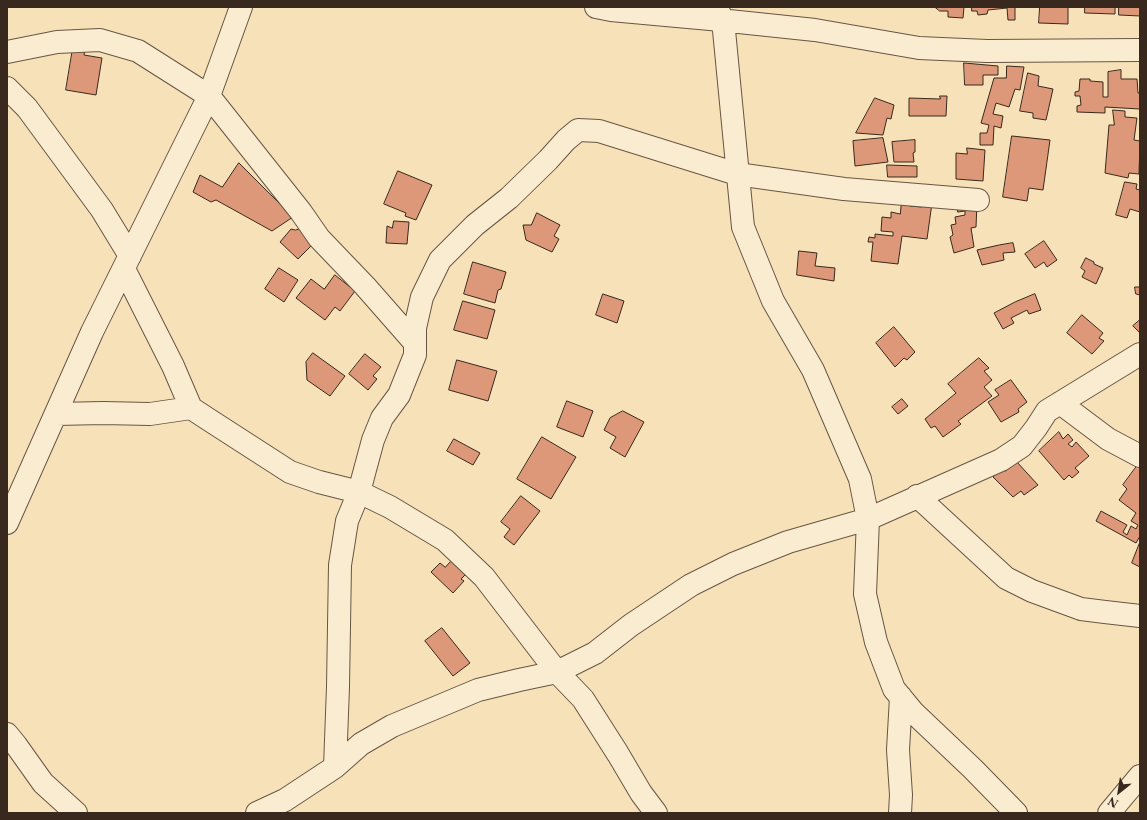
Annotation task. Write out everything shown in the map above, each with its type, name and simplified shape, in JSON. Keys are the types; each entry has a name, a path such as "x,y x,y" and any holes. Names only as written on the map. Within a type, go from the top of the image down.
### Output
{"street":[{"path":"7,523 92,332 209,96 241,7"},
{"path":"596,7 611,10 722,12 919,48 987,51 1140,50"},
{"path":"722,12 743,227 773,301 813,370 860,479 868,519 866,594 876,642 894,689 913,712 973,769 1016,813"},
{"path":"7,52 57,42 100,40 138,51 209,96 301,212 318,238 365,286 415,343"},
{"path":"7,88 27,108 102,210 127,262 191,408 290,472 319,482 359,492 390,506 445,540 484,577 557,672 583,699 641,793 656,813"},
{"path":"335,767 340,565 347,521 359,492 372,440 382,418 399,395 415,355 415,328 422,297 440,260 476,225 509,198 566,140 578,130 599,131 738,174 844,189 978,200"},
{"path":"259,813 285,800 335,767 361,744 392,726 478,690 557,672 595,653 631,625 691,585 734,564 788,542 868,519 1001,460 1022,446 1047,411 1140,354"},
{"path":"1060,403 1108,439 1140,456"},
{"path":"56,414 150,414 191,408"},
{"path":"917,496 1006,578 1032,591 1081,609 1140,616"},
{"path":"900,813 901,795 898,750 901,697"},
{"path":"7,734 43,783 76,813"},
{"path":"1109,813 1140,776"}],"building":[{"path":"935,7 964,7 963,18 948,17 948,11 940,11"},
{"path":"972,7 1015,7 1015,20 1008,20 1007,8 988,10 987,14 978,15 977,11 972,11"},
{"path":"1040,7 1068,7 1068,24 1039,23"},
{"path":"1085,7 1115,7 1115,14 1085,13"},
{"path":"1119,7 1140,7 1140,16 1119,15"},
{"path":"73,48 85,50 84,55 102,58 96,95 66,90"},
{"path":"964,63 998,66 998,75 983,75 983,85 965,85"},
{"path":"1007,66 1024,67 1020,90 1015,89 1009,107 996,103 993,114 1003,116 1001,128 994,126 993,145 980,145 980,133 987,133 989,125 981,123 994,78 1006,78"},
{"path":"1121,70 1121,79 1137,79 1138,93 1140,93 1140,109 1105,107 1105,113 1077,112 1077,106 1081,105 1080,96 1075,96 1075,92 1079,91 1080,79 1090,79 1090,81 1103,82 1103,97 1108,97 1108,72"},
{"path":"1028,73 1039,76 1038,86 1053,89 1046,120 1033,118 1033,113 1020,111"},
{"path":"940,96 947,96 946,116 909,116 909,98 940,99"},
{"path":"875,98 894,105 891,119 887,118 883,135 856,133"},
{"path":"1113,110 1125,111 1125,117 1137,118 1134,140 1140,141 1139,174 1129,173 1128,178 1105,173 1109,125 1114,125"},
{"path":"1012,136 1050,140 1043,190 1029,188 1027,201 1003,197"},
{"path":"883,138 888,162 855,166 853,141"},
{"path":"915,140 915,152 913,153 914,162 894,162 892,142"},
{"path":"967,148 985,150 983,181 956,179 956,153 967,154"},
{"path":"239,163 293,217 272,231 216,200 211,202 193,192 200,175 222,187"},
{"path":"887,165 917,166 917,177 888,177"},
{"path":"398,171 432,185 416,220 405,216 406,213 384,204"},
{"path":"1125,182 1137,184 1136,189 1140,190 1140,212 1130,209 1127,218 1116,215"},
{"path":"902,199 910,200 910,206 922,207 922,202 932,203 927,239 902,236 898,264 871,261 873,242 868,242 869,237 875,238 875,234 893,236 893,232 881,231 882,217 891,218 891,212 900,214"},
{"path":"957,201 977,203 976,227 971,228 974,247 954,253 950,237 953,235 951,225 956,224 955,217 965,215 965,211 958,212"},
{"path":"537,213 560,225 554,236 559,239 552,252 526,240 523,225 531,225"},
{"path":"394,221 409,222 407,244 386,243 387,226 392,228"},
{"path":"306,227 319,238 298,259 280,242 291,229 295,230"},
{"path":"1044,241 1057,260 1047,267 1044,262 1035,268 1025,254"},
{"path":"1013,243 1015,252 1003,253 1004,260 982,265 977,250"},
{"path":"799,251 817,253 815,266 835,268 834,281 797,275"},
{"path":"1086,258 1103,268 1096,284 1082,277 1085,271 1081,268"},
{"path":"473,262 506,272 501,289 498,290 495,303 464,294"},
{"path":"279,268 298,280 284,302 265,289"},
{"path":"335,275 355,291 340,311 335,307 325,320 296,298 311,279 324,289"},
{"path":"1135,287 1140,287 1140,295 1136,294"},
{"path":"603,294 624,301 617,323 596,315"},
{"path":"1035,294 1041,310 1029,314 1027,310 1011,318 1014,323 1003,329 994,313"},
{"path":"463,301 495,310 487,339 454,330"},
{"path":"1082,315 1103,333 1099,338 1104,341 1092,354 1067,333"},
{"path":"1140,320 1140,332 1139,332 1133,326"},
{"path":"894,327 915,352 907,360 904,358 895,367 876,343"},
{"path":"313,353 345,376 330,396 307,380 306,362"},
{"path":"365,354 381,367 373,376 377,379 368,390 349,374"},
{"path":"979,358 989,368 984,371 992,380 984,387 992,396 958,421 961,424 943,437 935,426 931,428 925,419 956,393 948,384"},
{"path":"457,360 497,371 488,401 449,390"},
{"path":"1011,380 1027,402 1018,409 1019,412 1001,422 988,402 999,395 995,390"},
{"path":"902,399 908,406 898,414 892,407"},
{"path":"567,401 593,411 583,437 557,427"},
{"path":"623,411 644,422 625,457 610,448 616,437 604,430 610,418"},
{"path":"1059,432 1063,439 1068,434 1073,440 1068,444 1072,447 1076,442 1089,456 1075,468 1079,472 1072,478 1069,475 1064,480 1039,451"},
{"path":"542,437 576,457 551,499 517,479"},
{"path":"454,439 480,453 473,465 447,451"},
{"path":"1016,461 1038,485 1024,495 1021,491 1013,497 993,477 1002,468 1005,471"},
{"path":"1137,466 1140,468 1140,536 1136,543 1096,521 1101,511 1127,525 1123,532 1127,535 1131,526 1136,529 1138,525 1131,521 1136,513 1119,500 1127,489 1123,485"},
{"path":"521,496 540,511 514,545 504,537 510,529 501,522"},
{"path":"1140,542 1140,567 1132,563"},
{"path":"457,555 471,569 461,579 464,581 453,593 431,572 440,563 445,567"},
{"path":"442,628 470,663 453,676 425,641"}]}
